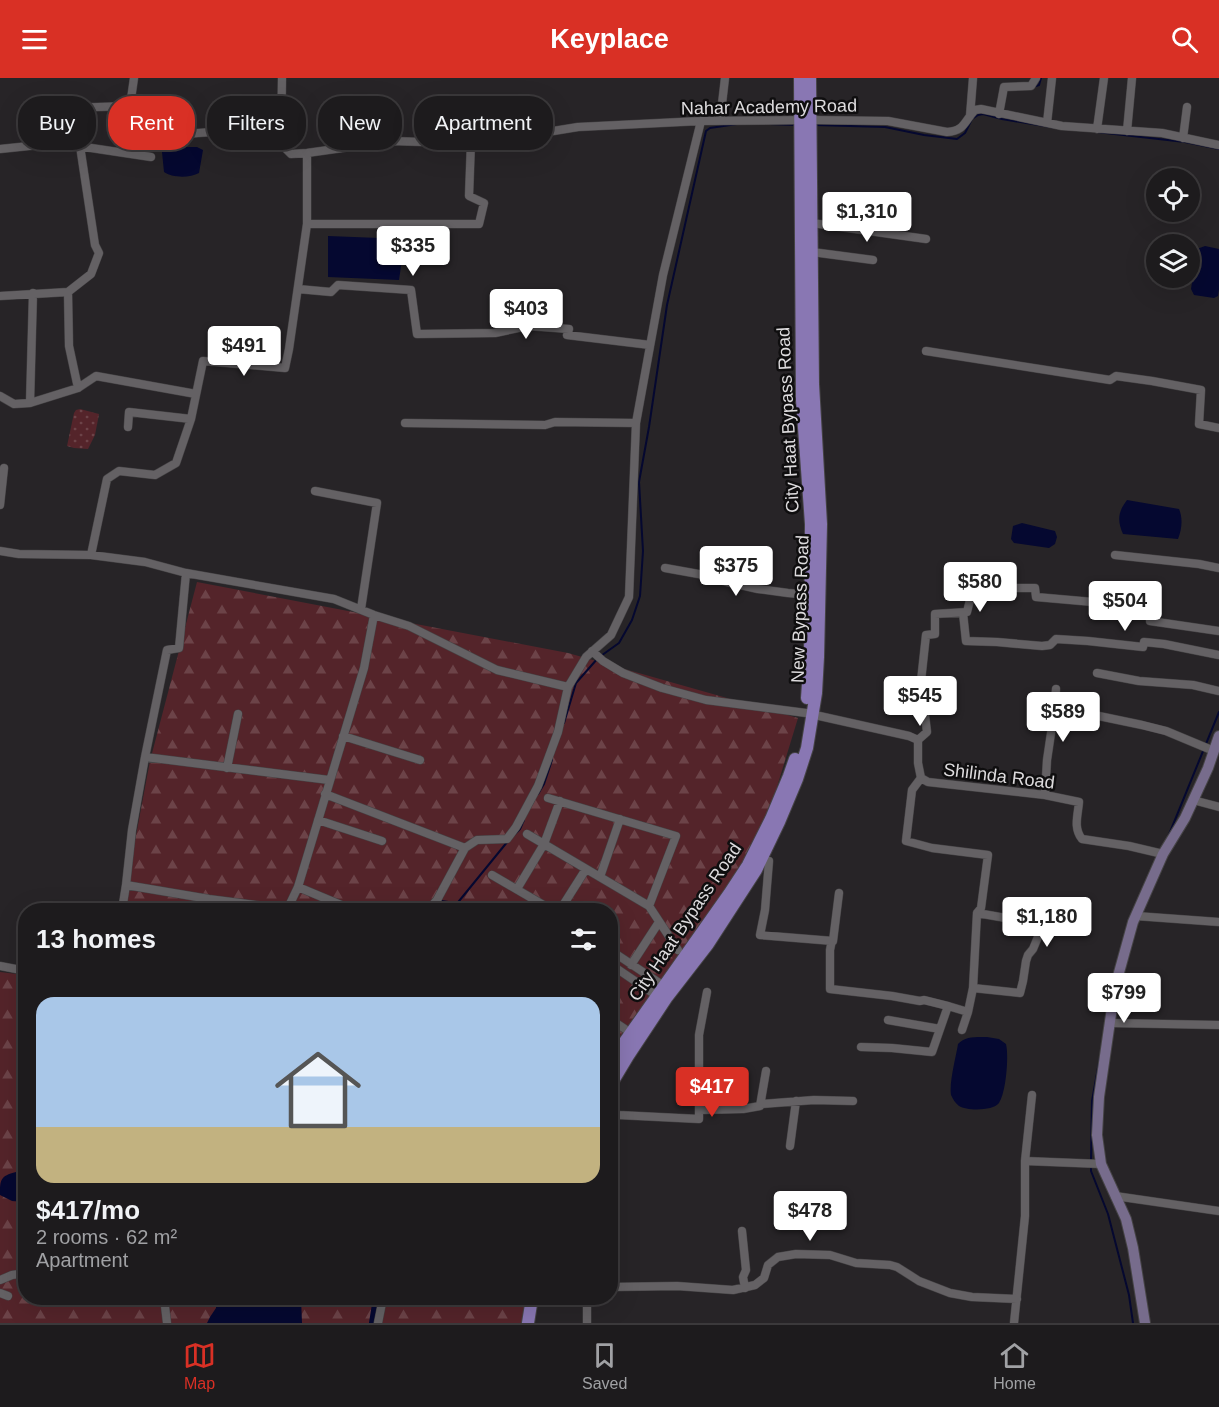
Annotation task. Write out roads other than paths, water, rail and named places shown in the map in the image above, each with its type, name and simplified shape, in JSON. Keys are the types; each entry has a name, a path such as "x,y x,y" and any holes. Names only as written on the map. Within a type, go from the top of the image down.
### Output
{"main road":[{"name":"City Haat Bypass Road","path":"618,1052 748,865 789,776 809,714 812,524 802,400 805,120 800,78"},
{"name":"New Bypass Road","path":"618,1073 661,1006 708,944 756,870 797,779 807,748 809,714 818,657 821,524 813,384 812,223 805,120 810,78"},
{"path":"528,1323 531,1305"},
{"path":"536,1323 539,1305"}],"street":[{"path":"96,107 130,106 135,78"},
{"path":"282,78 282,96"},
{"path":"720,121 725,78"},
{"path":"970,116 973,78"},
{"path":"999,114 1004,87 1031,86 1036,78"},
{"path":"1047,123 1052,78"},
{"path":"1097,129 1104,78"},
{"path":"1127,131 1132,78"},
{"path":"1183,138 1187,107"},
{"name":"Nahar Academy Road","path":"553,131 578,127 701,121 805,120 888,121 947,134 963,127 975,110 981,109 1047,123 1162,133 1219,145"},
{"path":"434,903 465,848 477,840 507,839 516,826 538,786 558,732 568,687 586,657 611,635 629,597 636,423 663,275 701,121"},
{"name":"Nahar Academy Road","path":"307,153 392,141 414,142"},
{"path":"0,149 18,147"},
{"path":"96,148 151,157"},
{"path":"0,296 68,292 91,274 99,253 95,245 81,150"},
{"path":"91,555 107,479 119,471 155,475 176,463 191,419 203,361 285,368 307,224 307,153 291,154 287,150"},
{"path":"307,224 479,224 484,203 469,196 471,150"},
{"path":"812,223 926,239"},
{"path":"812,252 873,260"},
{"path":"298,290 331,292 338,285 411,290 417,334 495,333 528,326 551,327 569,328 567,335 650,345"},
{"path":"68,292 69,346 78,388"},
{"path":"30,403 33,293"},
{"path":"926,351 1110,380 1116,376 1202,390 1199,424 1219,428"},
{"path":"0,396 14,404 30,403 78,388 96,376 196,394"},
{"path":"128,427 129,412 191,419"},
{"path":"405,423 545,425 555,422 636,423"},
{"path":"0,506 4,468"},
{"path":"315,491 377,503 361,609"},
{"path":"0,551 19,554 91,555 145,562 186,573 334,599 409,626 497,670 568,687"},
{"path":"1115,555 1219,568"},
{"path":"665,568 759,589 810,595"},
{"path":"123,903 132,830 167,650 179,648 186,573"},
{"path":"1219,631 1150,621 1150,607 1036,597 1035,588 973,588 967,612 963,613 966,641 1042,646 1050,645 1056,639 1088,640 1143,647 1144,642 1219,655"},
{"name":"Shilinda Road","path":"963,613 935,614 935,634 926,635 921,681 927,732 918,740 918,763 921,778 928,782 1045,795 1079,802 1076,827 1077,834 1082,840 1129,846 1163,854"},
{"path":"290,903 298,886 364,668 374,615"},
{"path":"593,652 623,673 662,688 706,700 809,714 909,736 918,740"},
{"path":"1097,673 1139,681 1193,685 1219,691"},
{"path":"1045,795 1056,689"},
{"path":"227,768 238,714"},
{"path":"1094,716 1166,731 1214,751"},
{"path":"1145,1323 1126,1220 1101,1164 1097,1135 1099,1097 1115,987 1136,916 1163,854 1185,818 1208,768 1219,735"},
{"path":"343,736 420,760"},
{"path":"145,757 329,780"},
{"path":"921,778 912,790 906,840 932,848 988,855 981,908 977,913 973,988 962,1030"},
{"path":"325,794 465,848"},
{"path":"548,798 676,836 649,906"},
{"path":"1193,800 1219,807"},
{"path":"517,890 544,844 560,801"},
{"path":"318,819 382,841"},
{"path":"600,877 620,819"},
{"path":"527,834 649,906 678,950"},
{"path":"769,861 765,910 760,935 832,940"},
{"path":"564,903 586,869"},
{"path":"492,875 540,903"},
{"path":"126,885 242,903"},
{"path":"298,886 337,903"},
{"path":"839,893 830,951 830,990 924,1000 968,1012"},
{"path":"977,913 1029,922 1059,921 1065,926 1072,926"},
{"path":"1136,916 1219,922"},
{"path":"973,988 1020,993 1028,955 1045,921"},
{"path":"631,965 659,922"},
{"path":"618,956 661,991"},
{"path":"0,966 18,969"},
{"path":"618,968 661,991"},
{"path":"618,1115 699,1119 699,1035 707,992"},
{"path":"861,1047 932,1052 948,1006"},
{"path":"888,1020 940,1029"},
{"path":"1110,1023 1219,1025"},
{"path":"618,1024 625,1029"},
{"path":"760,1104 766,1071"},
{"path":"1014,1323 1025,1216 1025,1161 1032,1095"},
{"path":"699,1110 743,1109 760,1106 760,1104 796,1101 853,1101"},
{"path":"790,1146 796,1101"},
{"path":"1025,1161 1101,1164"},
{"path":"1115,1196 1219,1210"},
{"path":"742,1231 746,1270 743,1277 745,1288"},
{"path":"618,1287 677,1286 733,1290 755,1285 764,1278 768,1265 778,1257 796,1254 830,1255 856,1263 897,1267 919,1281 950,1293 972,1297 1017,1299"},
{"path":"0,1280 18,1274"},
{"path":"165,1305 167,1323"},
{"path":"378,1323 381,1305"},
{"path":"587,1305 587,1323"}],"water":[{"path":"195,147 203,150 199,173 181,177 164,172 164,150 195,150"},
{"path":"328,236 405,239 399,280 328,277"},
{"path":"1205,246 1219,249 1219,289 1218,296 1214,298 1194,295 1191,289 1200,288 1200,248"},
{"path":"1127,500 1179,509 1182,524 1178,539 1123,534 1119,516"},
{"path":"1022,523 1055,531 1057,537 1055,544 1049,548 1014,543 1011,539 1013,526"},
{"path":"968,1038 999,1039 1006,1044 1006,1074 1001,1098 996,1106 991,1108 963,1108 956,1104 951,1095 958,1044"},
{"path":"18,1172 18,1201 0,1195 2,1179 7,1175"},
{"path":"216,1305 301,1305 302,1323 207,1323"}],"waterway":[{"path":"1033,87 1039,85 1041,78"},
{"path":"815,125 885,127 957,139 965,133 972,119 983,114 1056,128"},
{"path":"564,723 576,683 598,658 619,643 632,620 640,596 643,551 639,482 667,305 706,131 710,128 737,124"},
{"path":"770,124 797,125"},
{"path":"1097,132 1185,142 1219,149"},
{"path":"1168,837 1219,712"},
{"path":"538,794 552,760"},
{"path":"514,835 524,820"},
{"path":"457,903 508,841"},
{"path":"1091,1161 1092,1101 1100,1057"},
{"path":"1091,1167 1108,1214 1129,1295 1133,1323"},
{"path":"373,1323 376,1305"}]}
